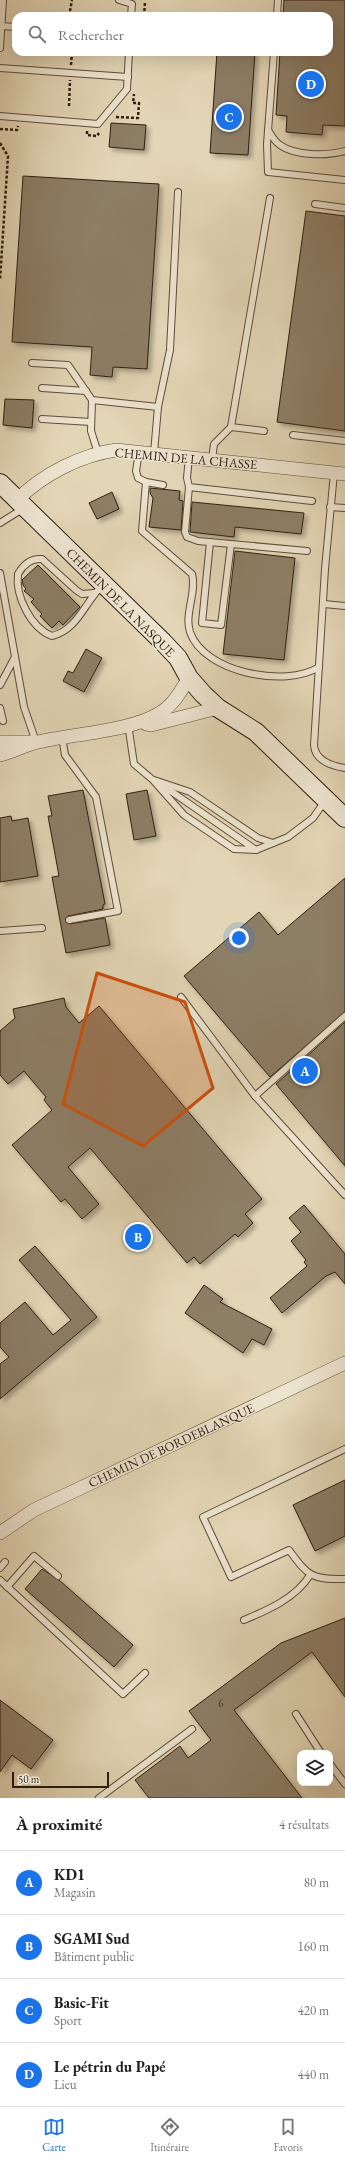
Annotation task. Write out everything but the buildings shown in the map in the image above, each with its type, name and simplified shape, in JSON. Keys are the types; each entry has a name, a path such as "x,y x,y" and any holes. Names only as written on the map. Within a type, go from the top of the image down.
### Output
{"street":[{"name":"CHEMIN DE LA CHASSE","path":"21,504 61,468 98,453 116,450 339,474"},
{"name":"CHEMIN DE LA NASQUE","path":"0,483 99,589 178,658 189,678 218,708 256,732 345,818"},
{"path":"0,742 36,742 133,724 160,713 172,703 189,678"},
{"path":"133,724 151,725 218,708"},
{"path":"0,755 12,752 36,742"},
{"name":"CHEMIN DE BORDEBLANQUE","path":"1,1530 34,1510 345,1363"}],"lane":[{"path":"0,48 3,0"},
{"path":"119,0 132,4 131,12"},
{"path":"277,12 278,0"},
{"path":"1,26 12,27"},
{"path":"0,116 98,124 127,89 129,56"},
{"path":"274,56 268,130 268,172 345,180"},
{"path":"0,68 128,77"},
{"path":"268,130 274,140 291,150 316,153 345,151"},
{"path":"154,453 158,407 170,350 178,192"},
{"path":"212,460 214,444 231,428 270,198"},
{"path":"315,204 345,208"},
{"path":"32,363 68,365 92,400 91,431 98,453"},
{"path":"42,388 86,391"},
{"path":"92,400 158,407"},
{"path":"42,419 91,422"},
{"path":"231,428 264,431"},
{"path":"293,435 345,441"},
{"path":"138,452 136,473 140,480 163,485"},
{"path":"189,457 186,534 192,539 210,542 307,550"},
{"path":"339,474 330,507 314,748 318,757 322,760 345,768"},
{"path":"146,482 142,531 192,574 189,631 205,652 215,661 232,669 277,676 298,676 319,667"},
{"path":"189,487 312,501"},
{"path":"0,523 21,504"},
{"path":"330,507 345,508"},
{"path":"210,542 202,623 221,625 231,544"},
{"path":"36,558 42,559 82,594 99,589 82,614 60,634 52,636 38,628 30,617 18,588 18,574 28,562 36,558"},
{"path":"0,573 24,707 36,742"},
{"path":"324,604 345,606"},
{"path":"0,685 15,657"},
{"path":"0,708 3,721"},
{"path":"133,724 134,764 153,780 256,850"},
{"path":"62,737 65,755 96,797 118,912 69,920"},
{"path":"153,780 190,792 258,838 273,843"},
{"path":"153,780 184,815 234,849 256,850 288,837 313,818 326,800"},
{"path":"0,931 42,928"},
{"path":"181,997 255,1096 345,1195"},
{"path":"255,1096 345,1016"},
{"path":"345,1449 203,1518 232,1577 289,1550 304,1570 310,1575 318,1578 345,1579"},
{"path":"7,1587 34,1556 58,1576"},
{"path":"0,1568 6,1562"},
{"path":"244,1620 265,1611 303,1587 310,1575"},
{"path":"0,1580 123,1694 145,1673"},
{"path":"296,1714 320,1750"},
{"path":"99,1798 192,1729"},
{"path":"333,1768 345,1784"}],"path":[{"path":"70,12 72,0"},
{"path":"144,12 145,2"},
{"path":"0,143 8,156 0,280"}],"highlighted area":[{"path":"97,973 185,1002 213,1088 143,1146 63,1104"}],"place":[{"name":"Le pétrin du Papé","path":"311,84"},
{"name":"Basic-Fit","path":"229,117"},
{"name":"KD1","path":"305,1071"},
{"name":"SGAMI Sud","path":"138,1237"}]}
